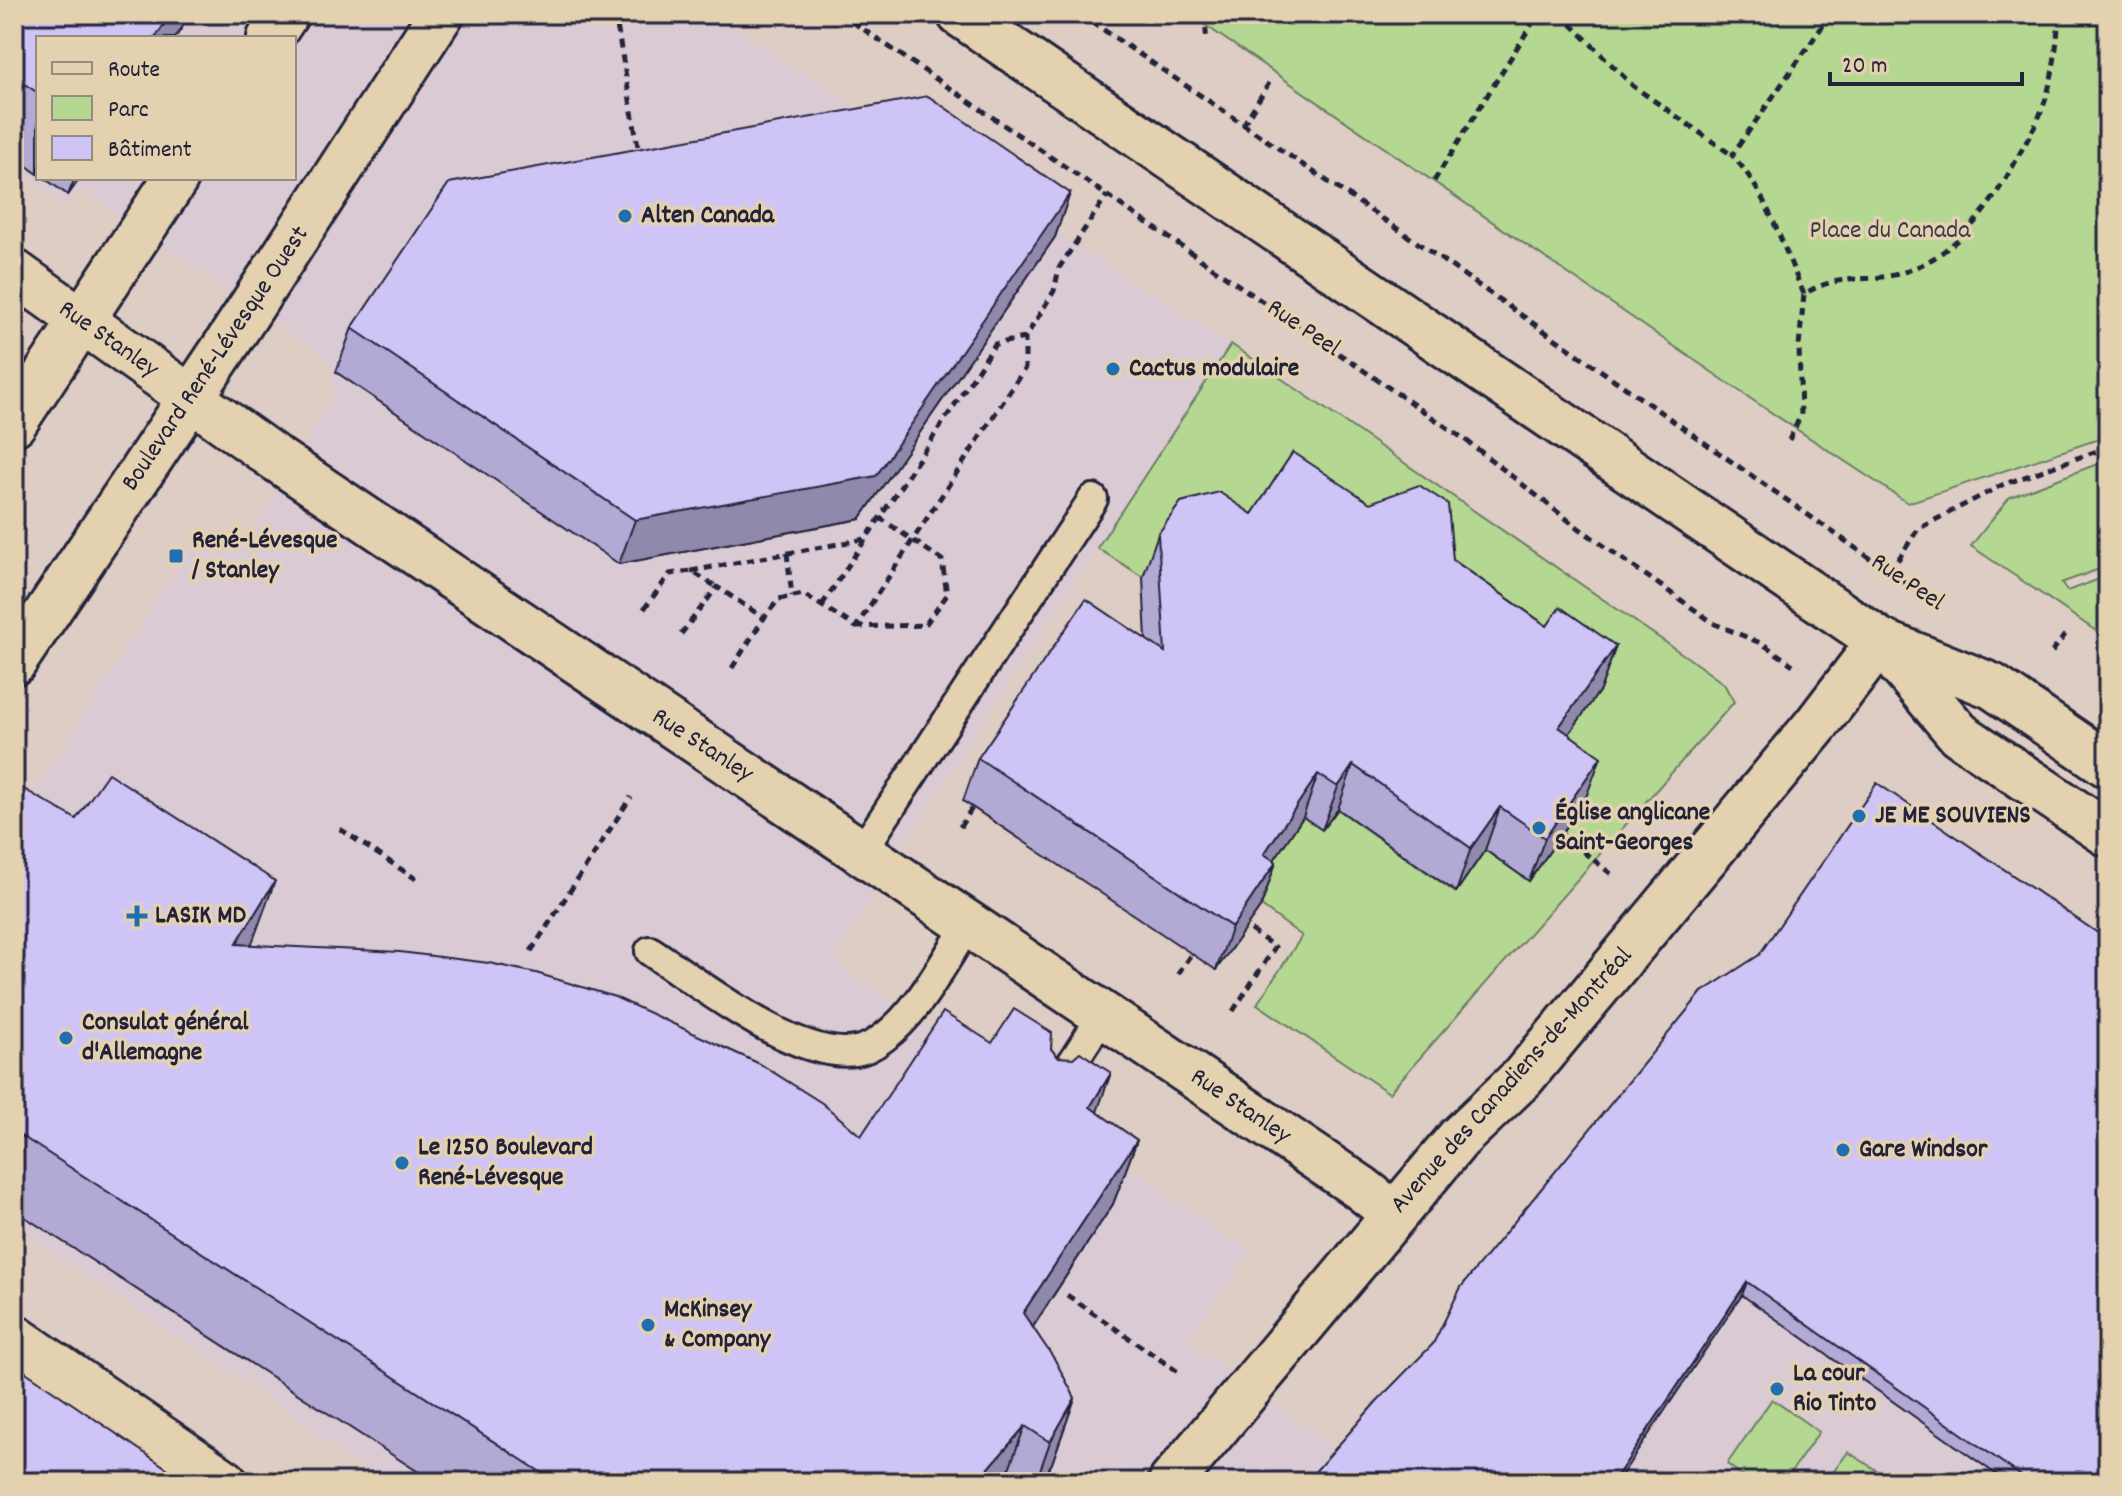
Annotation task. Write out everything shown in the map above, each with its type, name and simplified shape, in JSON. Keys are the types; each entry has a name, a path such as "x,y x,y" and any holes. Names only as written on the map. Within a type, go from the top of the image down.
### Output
{"street":[{"path":"271,36 286,14"},
{"name":"Boulevard René-Lévesque Ouest","path":"14,662 441,14"},
{"path":"960,14 1880,641 1992,686 2108,765"},
{"path":"14,423 175,180"},
{"name":"Rue Stanley","path":"14,272 275,458 1361,1188 1394,1214"},
{"path":"1880,641 1959,734 2108,834"},
{"name":"Avenue des Canadiens-de-Montréal","path":"1171,1482 1459,1138 1523,1077 1816,725 1880,641"},
{"path":"14,1337 225,1482"}],"lane":[{"path":"862,851 1093,499"},
{"path":"650,951 768,1028 819,1049 859,1051 886,1036 910,1011 968,925"},
{"path":"1043,1107 1103,1015"}],"path":[{"path":"615,14 640,160"},
{"name":"Rue Peel","path":"841,14 1467,441 1573,524 1715,624 1763,644"},
{"name":"Rue Peel","path":"1080,14 1405,234 1925,596"},
{"path":"1204,14 1207,41"},
{"path":"1434,181 1538,14"},
{"path":"1561,14 1633,86 1732,155 1751,176 1804,294 1799,346 1801,415 1789,440"},
{"path":"1732,155 1831,14"},
{"path":"1804,294 1829,282 1898,274 1939,253 1975,224 2008,177 2034,130 2056,53 2059,14"},
{"path":"1243,125 1269,83"},
{"path":"856,627 1025,368 1025,338 1054,291 1059,268 1107,195"},
{"path":"822,605 995,344 1025,338"},
{"path":"1889,572 1918,529 2002,485 2108,447"},
{"path":"732,668 779,599 792,596 803,594 856,627 925,625 947,595 942,560 880,518"},
{"path":"644,609 670,574 866,539"},
{"path":"787,553 792,596"},
{"path":"691,571 764,618"},
{"path":"681,634 717,587"},
{"path":"2052,652 2067,632"},
{"path":"531,951 631,797"},
{"path":"960,827 972,808"},
{"path":"340,829 416,879"},
{"path":"1561,834 1615,877"},
{"path":"1233,1011 1275,947 1246,927"},
{"path":"1178,974 1191,954"},
{"path":"1067,1295 1181,1374"}],"shaded area":[{"path":"14,14 711,14 1231,344 942,784 833,960 1250,1252 1187,1340 1350,1458 1881,820 2108,1482 385,1482 247,1384 14,1227 14,823 189,550 251,534 334,397 330,361 81,189 67,206 14,168"}],"green space":[{"name":"Place du Canada","path":"1189,14 2108,14 2108,436 1908,503"},
{"path":"1231,344 1687,657 1724,684 1734,702 1389,1093 1257,1004 1302,936 1249,897 1255,822 1337,809 1455,892 1485,850 1529,881 1236,557 1165,546 1143,577 1097,548"},
{"path":"2108,460 2108,566 2061,583 2067,591 2108,576 2108,639 1971,546 2010,497"},
{"path":"1772,1399 1819,1432 1784,1482 1751,1482 1727,1464"},
{"path":"1848,1452 1895,1482 1826,1482"}],"building":[{"path":"14,14 171,14 156,36 36,36 36,92 14,77"},
{"path":"928,96 1070,193 876,476 635,520 352,328 449,183"},
{"path":"1293,452 1370,503 1419,485 1448,504 1453,560 1547,626 1560,607 1616,646 1559,727 1601,757 1545,838 1500,807 1471,848 1353,765 1338,787 1318,774 1264,854 1276,862 1232,927 978,758 1086,599 1165,652 1158,534 1181,502 1219,492 1252,514"},
{"name":"Le 1250 Boulevard René-Lévesque","path":"108,773 275,881 236,944 400,952 489,963 536,973 615,997 760,1064 822,1103 861,1136 943,1012 992,1043 1014,1009 1052,1033 1051,1049 1058,1057 1073,1058 1080,1052 1111,1073 1090,1107 1137,1140 1023,1313 1055,1360 1075,1398 1050,1442 1025,1426 977,1482 556,1482 14,1131 14,790 17,785 76,819"},
{"name":"Gare Windsor","path":"1877,783 2108,940 2108,1482 2030,1482 1747,1282 1613,1482 1306,1482 1377,1401 1433,1344 1461,1287 1702,992 1759,955"},
{"path":"14,1364 187,1482 14,1482"}],"place":[{"name":"Alten Canada","path":"625,216"},
{"name":"Cactus modulaire","path":"1113,369"},
{"name":"René-Lévesque / Stanley","path":"176,556"},
{"name":"JE ME SOUVIENS","path":"1859,816"},
{"name":"Église anglicane Saint-Georges","path":"1539,828"},
{"name":"LASIK MD","path":"137,916"},
{"name":"Consulat général d'Allemagne","path":"66,1038"},
{"name":"Gare Windsor","path":"1843,1150"},
{"name":"Le 1250 Boulevard René-Lévesque","path":"402,1163"},
{"name":"McKinsey & Company","path":"648,1325"},
{"name":"La cour Rio Tinto","path":"1777,1389"}]}
